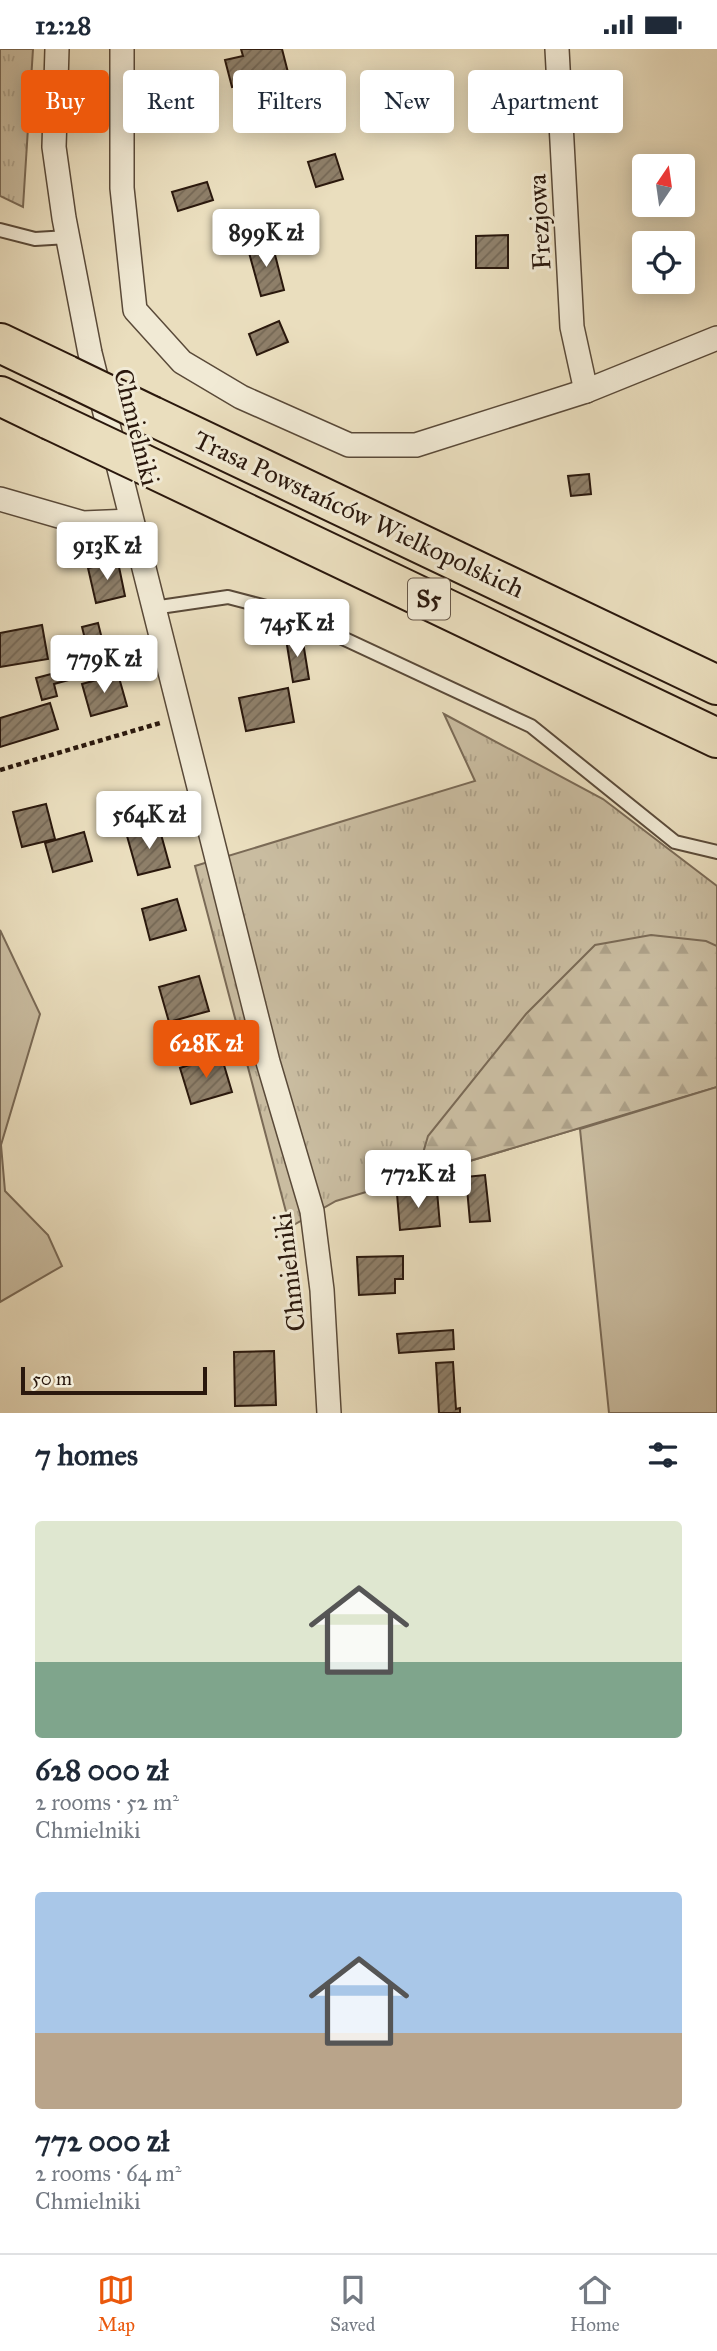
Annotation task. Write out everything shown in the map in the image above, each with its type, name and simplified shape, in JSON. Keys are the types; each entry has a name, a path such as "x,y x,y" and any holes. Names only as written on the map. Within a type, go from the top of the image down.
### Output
{"highway":[{"name":"Trasa Powstańców Wielkopolskich","path":"0,343 717,685"},
{"name":"Trasa Powstańców Wielkopolskich","path":"0,396 717,738"}],"street":[{"name":"Chmielniki","path":"57,49 54,147 90,353 268,1062 312,1210 322,1290 329,1413"},
{"path":"122,49 122,188 135,310 182,362 241,397 349,445 416,445 586,391 717,338"},
{"name":"Frezjowa","path":"558,49 572,327 586,391"},
{"path":"0,499 83,523 131,521"}],"lane":[{"path":"0,230 35,239 68,237"},
{"path":"153,608 228,597 289,613 531,726 675,842 717,852"}],"path":[{"path":"0,771 181,717"}],"green space":[{"path":"0,49 33,49 32,70 21,70 21,133 28,133 23,207 0,196"},
{"path":"444,714 603,799 717,886 717,1087 336,1201 290,1227 195,866 475,781"},
{"path":"0,930 40,1014 1,1145 5,1191 48,1235 62,1266 0,1302"},
{"path":"651,935 706,941 717,946 717,1087 416,1177 428,1136 526,1014 595,945"},
{"path":"717,1087 717,1413 609,1413 580,1129"}],"building":[{"path":"241,49 282,49 287,70 233,70 232,87 225,60 243,56"},
{"path":"335,154 343,179 316,187 308,162"},
{"path":"207,182 213,200 178,211 172,192"},
{"path":"508,235 508,268 476,268 476,236"},
{"path":"272,243 284,290 261,296 248,249"},
{"path":"279,321 288,342 257,355 249,334"},
{"path":"589,474 591,494 571,496 568,476"},
{"path":"90,540 94,556 63,563 59,546"},
{"path":"118,562 125,596 96,603 88,568"},
{"path":"98,623 104,647 88,651 82,627"},
{"path":"42,625 48,659 0,667 0,633"},
{"path":"302,636 309,679 293,682 286,639"},
{"path":"74,668 76,678 54,684 57,696 42,700 36,678"},
{"path":"118,674 127,706 91,716 82,684"},
{"path":"288,688 294,722 246,731 239,698"},
{"path":"50,703 58,729 0,747 0,718"},
{"path":"46,804 55,839 22,847 13,812"},
{"path":"159,827 170,867 138,875 127,836"},
{"path":"84,832 92,861 53,872 45,843"},
{"path":"177,899 186,930 150,940 142,909"},
{"path":"199,976 209,1011 169,1022 159,987"},
{"path":"221,1055 232,1092 191,1104 180,1068"},
{"path":"485,1175 490,1221 470,1222 466,1177"},
{"path":"437,1191 440,1226 400,1230 397,1194"},
{"path":"403,1256 403,1279 395,1279 395,1293 359,1295 357,1257"},
{"path":"453,1330 454,1349 399,1353 397,1334"},
{"path":"274,1351 276,1405 235,1406 234,1352"},
{"path":"453,1362 456,1409 460,1408 460,1413 439,1413 436,1363"}]}
